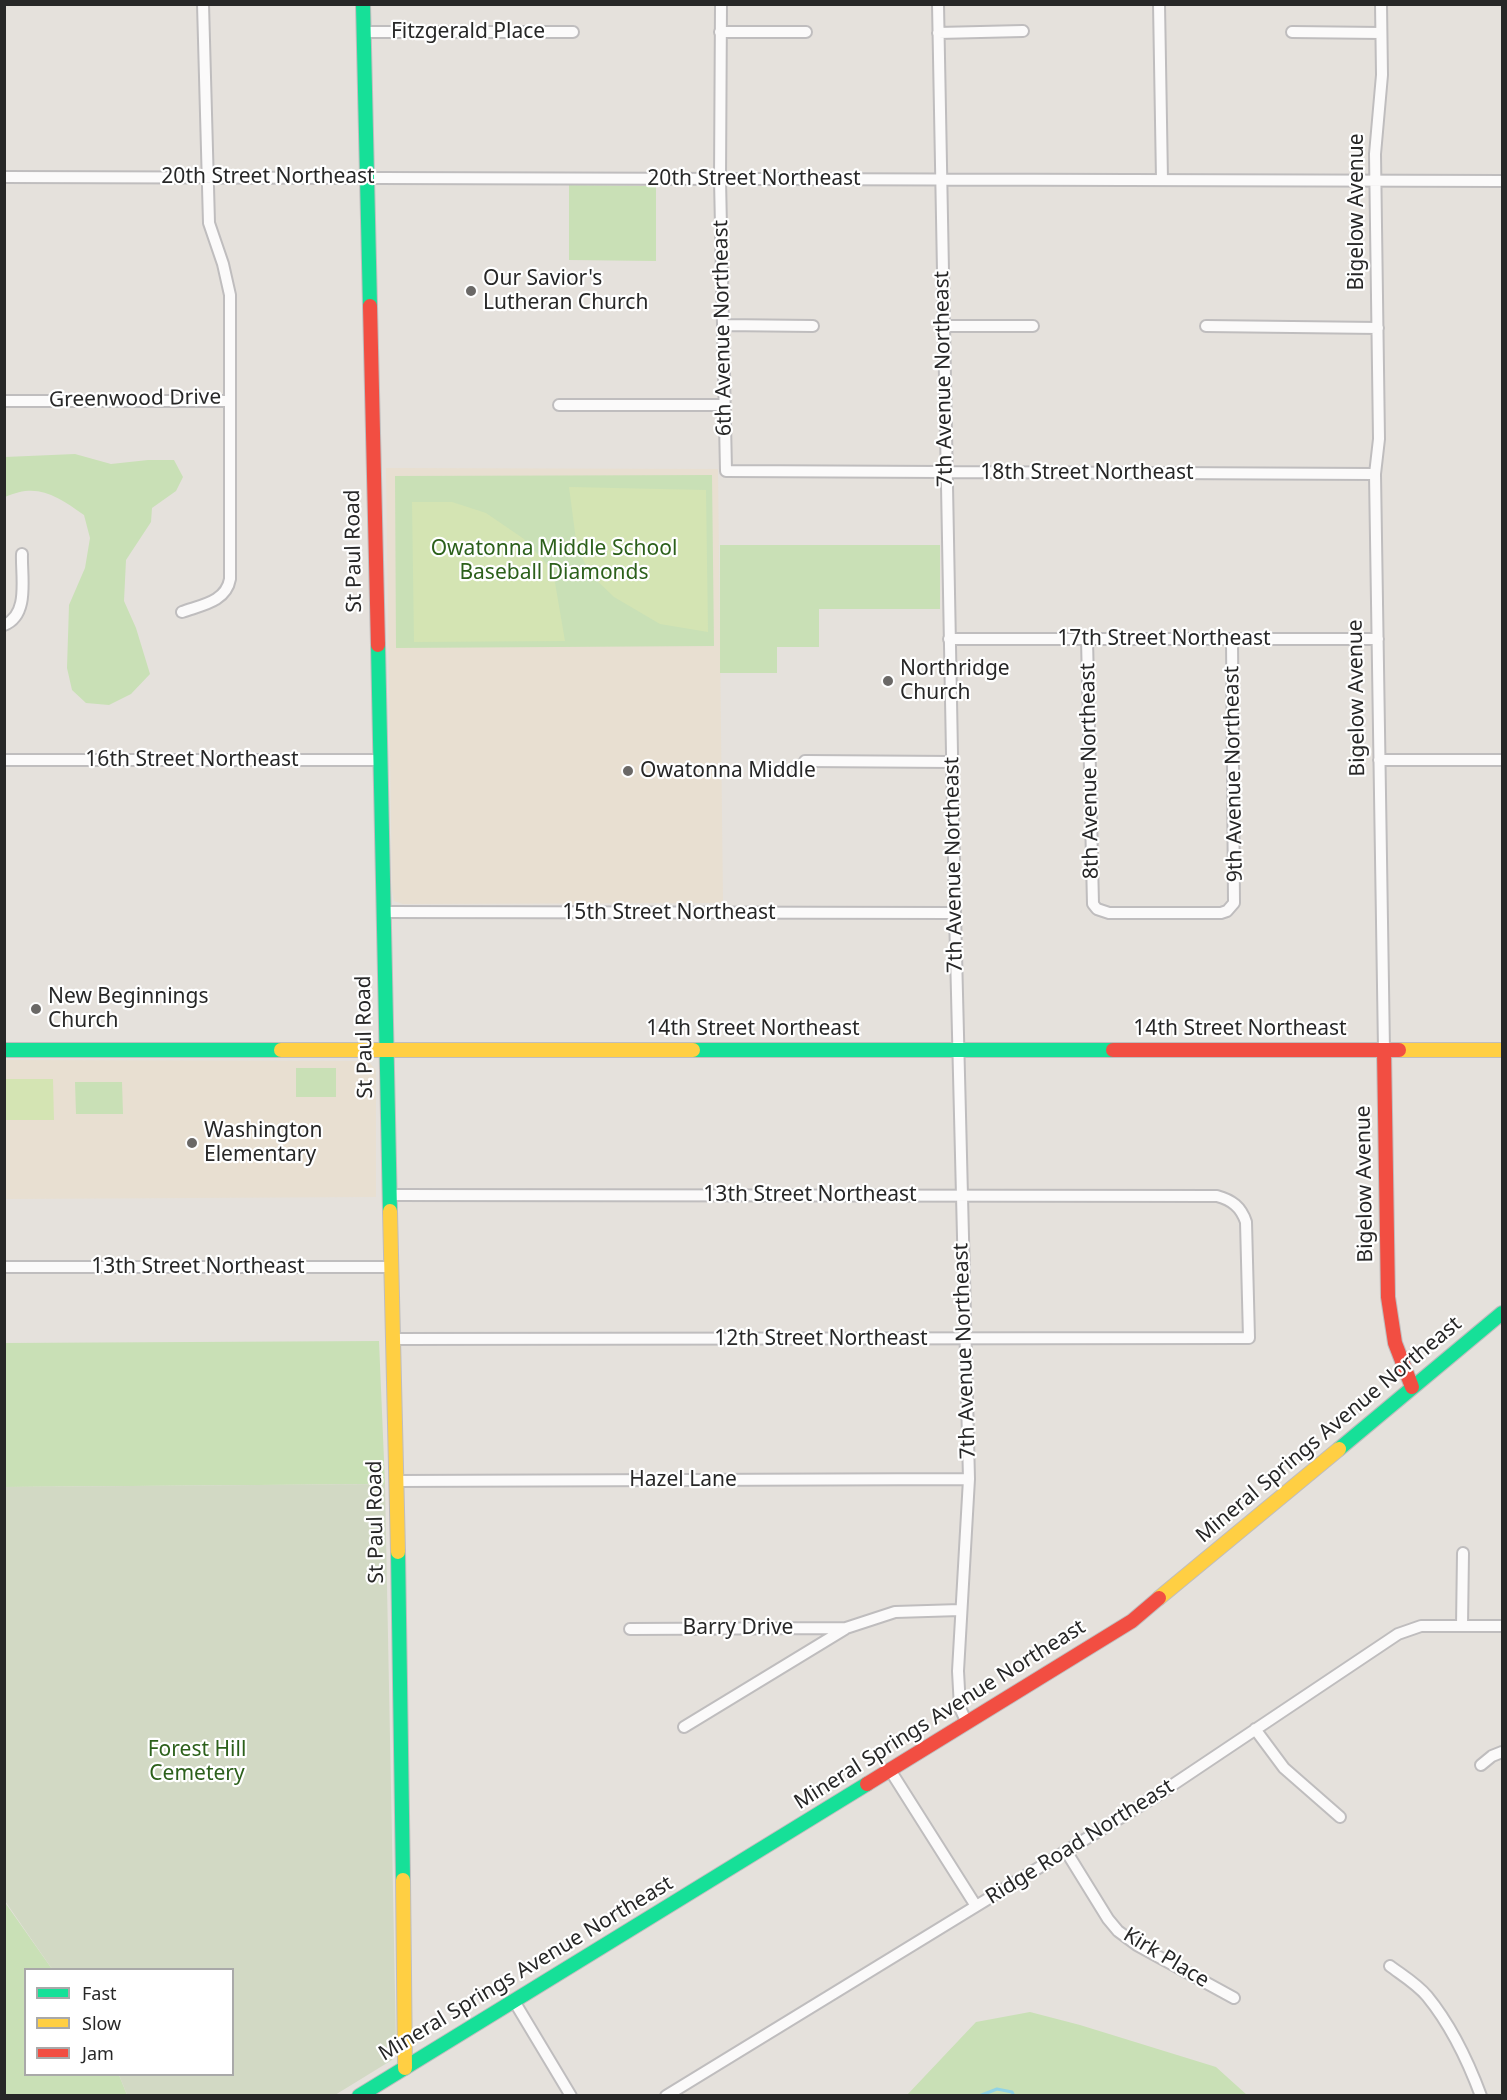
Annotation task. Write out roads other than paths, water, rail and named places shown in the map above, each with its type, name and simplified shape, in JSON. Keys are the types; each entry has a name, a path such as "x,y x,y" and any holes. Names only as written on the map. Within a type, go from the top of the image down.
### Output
{"street":[{"name":"Greenwood Drive","path":"4,401 230,401 230,295 224,264 209,223 203,4"},
{"name":"St Paul Road","path":"363,4 392,1267 405,2068"},
{"name":"6th Avenue Northeast","path":"720,4 720,179 726,471"},
{"name":"7th Avenue Northeast","path":"938,4 954,913 969,1479 958,1671 960,1708 967,1723"},
{"path":"1159,4 1162,180"},
{"name":"Bigelow Avenue","path":"1381,4 1381,93 1375,154 1379,439 1375,474 1389,1298 1395,1344 1412,1387"},
{"path":"938,33 1023,31"},
{"name":"Fitzgerald Place","path":"363,32 573,32"},
{"path":"720,32 806,32"},
{"path":"1292,32 1381,33"},
{"name":"20th Street Northeast","path":"4,177 1503,181"},
{"path":"723,326 813,326"},
{"path":"943,326 1033,326"},
{"path":"1206,326 1378,328"},
{"path":"182,612 219,598 229,587 230,401"},
{"path":"559,405 725,405"},
{"name":"18th Street Northeast","path":"726,471 1375,474"},
{"path":"4,625 15,619 21,605 22,554"},
{"name":"17th Street Northeast","path":"949,639 1378,639"},
{"name":"8th Avenue Northeast","path":"1087,639 1093,904 1097,909 1109,913 1221,913 1231,908"},
{"name":"9th Avenue Northeast","path":"1231,908 1236,897 1232,639"},
{"name":"16th Street Northeast","path":"4,760 380,760"},
{"path":"1379,760 1503,760"},
{"path":"805,761 952,762"},
{"name":"15th Street Northeast","path":"384,912 954,913"},
{"name":"14th Street Northeast","path":"4,1050 1503,1050"},
{"name":"13th Street Northeast","path":"390,1195 1217,1196 1229,1200 1240,1209 1246,1222 1249,1338"},
{"name":"13th Street Northeast","path":"4,1267 392,1267"},
{"name":"Mineral Springs Avenue Northeast","path":"359,2096 1132,1621 1503,1313"},
{"name":"12th Street Northeast","path":"393,1339 1249,1338"},
{"name":"Hazel Lane","path":"396,1481 969,1479"},
{"path":"1462,1626 1463,1552"},
{"name":"Barry Drive","path":"684,1727 846,1628 895,1612 960,1610"},
{"name":"Ridge Road Northeast","path":"666,2096 682,2091 1156,1796 1398,1634 1421,1626 1503,1626"},
{"name":"Barry Drive","path":"630,1629 846,1628"},
{"path":"1255,1729 1284,1768 1340,1817"},
{"path":"1481,1765 1492,1756 1503,1752"},
{"path":"890,1770 976,1906"},
{"name":"Kirk Place","path":"1066,1851 1108,1919 1118,1931 1137,1945 1234,1998"},
{"path":"1389,1966 1426,1995 1456,2041 1481,2096"},
{"path":"514,2001 571,2096"}],"waterway":[{"path":"979,2096 997,2089 1012,2092 1014,2096"}],"place":[{"name":"Our Savior's Lutheran Church","path":"471,291"},
{"name":"Northridge Church","path":"888,681"},
{"name":"Owatonna Middle","path":"628,771"},
{"name":"New Beginnings Church","path":"36,1009"},
{"name":"Washington Elementary","path":"192,1143"}],"park label":[{"name":"Owatonna Middle School Baseball Diamonds","path":"554,561"},
{"name":"Forest Hill Cemetery","path":"197,1762"}]}
